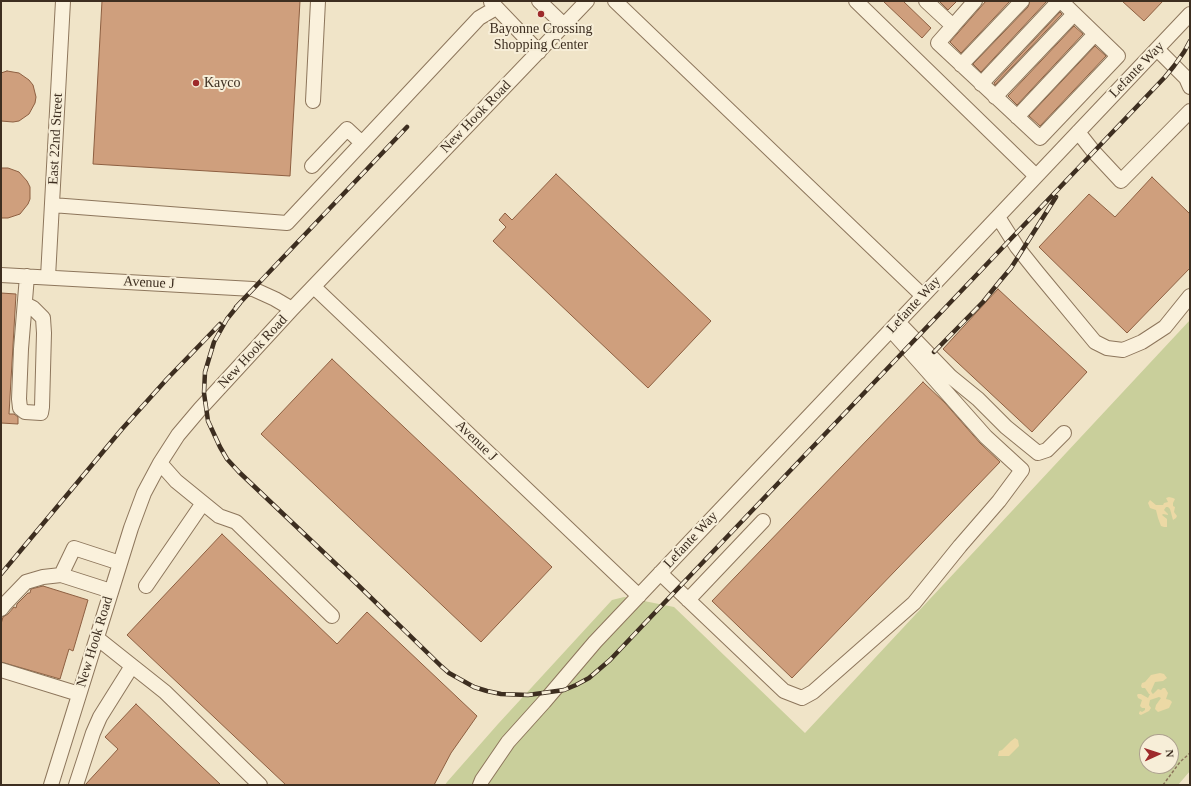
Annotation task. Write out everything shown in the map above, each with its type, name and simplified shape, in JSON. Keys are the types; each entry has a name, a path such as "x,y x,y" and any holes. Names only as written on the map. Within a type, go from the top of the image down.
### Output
{"street":[{"name":"East 22nd Street","path":"48,277 63,1"},
{"path":"312,101 318,1"},
{"path":"540,1 564,25"},
{"name":"New Hook Road","path":"52,785 131,528 144,493 160,463 178,435 200,409 292,310 588,1"},
{"path":"615,1 923,296"},
{"path":"856,1 1036,176"},
{"path":"926,1 953,26"},
{"path":"975,1 938,44 1040,138 1118,56"},
{"path":"961,65 1022,1"},
{"path":"981,84 1060,1 1135,72"},
{"path":"52,205 287,223 493,4 539,52"},
{"path":"995,97 1074,14"},
{"name":"Lefante Way","path":"480,785 508,742 595,642 1190,14"},
{"path":"1017,117 1095,34"},
{"path":"1157,49 1186,78 1190,87"},
{"path":"1078,132 1121,182 1190,111"},
{"path":"312,166 347,129 362,143"},
{"path":"998,217 1017,247 1036,272 1095,342 1107,348 1123,350 1142,342 1165,327 1190,296"},
{"name":"Avenue J","path":"1,275 253,289 275,298 292,310"},
{"path":"25,304 33,308 43,318 44,333 41,413 25,412 20,408 18,399 26,276"},
{"name":"Avenue J","path":"314,287 639,596"},
{"path":"894,326 978,399 1006,427 1038,453 1047,450 1064,433"},
{"path":"660,573 784,691 802,698 813,692 914,603 999,501 1022,470 986,437 894,326"},
{"path":"160,463 176,481 219,516 236,522 332,616"},
{"path":"146,586 203,503"},
{"path":"688,600 763,521"},
{"path":"61,575 74,548 120,563"},
{"path":"1,609 26,582 43,577 61,575 111,591"},
{"path":"97,638 165,692 260,785"},
{"path":"56,769 77,781 95,727 132,666"},
{"path":"1,670 79,694"}],"path":[{"path":"1163,785 1180,762 1190,753"}],"green space":[{"path":"1190,320 1190,771 1178,785 445,785 498,724 612,600 624,597 674,607 805,733"}],"sand":[{"path":"1169,497 1175,499 1173,506 1175,507 1174,512 1177,516 1173,520 1170,509 1166,507 1164,510 1168,515 1162,515 1167,519 1167,527 1164,527 1161,526 1156,510 1150,508 1148,503 1150,500 1156,505 1163,505 1164,503 1168,502 1166,498"},
{"path":"1160,673 1164,674 1167,678 1163,681 1155,682 1151,691 1153,694 1158,689 1161,690 1165,688 1168,693 1166,699 1172,702 1169,708 1158,712 1155,709 1161,698 1159,697 1150,700 1149,705 1151,708 1149,711 1141,715 1139,714 1140,711 1142,712 1145,708 1140,706 1142,700 1138,698 1137,695 1141,694 1148,698 1150,694 1145,688 1142,688 1142,683 1145,682 1151,675"},
{"path":"1015,738 1018,740 1019,746 1009,756 998,756 999,751"}],"building":[{"name":"Kayco","path":"102,1 300,1 290,176 93,164"},
{"path":"883,1 903,1 931,28 922,38"},
{"path":"939,1 957,1 948,10"},
{"path":"986,1 1010,1 961,53 950,42"},
{"path":"1030,1 1047,1 981,72 973,64 1028,7"},
{"path":"1122,1 1163,1 1144,21"},
{"path":"1060,12 1062,14 995,85 994,83"},
{"path":"1074,26 1083,34 1017,105 1008,96"},
{"path":"1095,46 1106,56 1040,126 1029,116"},
{"path":"7,71 19,73 29,80 33,85 36,97 35,103 29,114 19,121 1,121 1,73"},
{"path":"1,168 8,168 19,172 30,187 30,199 28,204 20,214 8,218 1,218"},
{"path":"556,174 711,321 648,388 493,241 506,227 499,220 505,213 512,220"},
{"path":"1152,177 1190,214 1190,268 1127,333 1039,247 1089,194 1115,217"},
{"path":"998,289 1087,372 1032,432 943,349"},
{"path":"1,293 16,294 9,414 14,414 18,417 18,424 1,423"},
{"path":"332,359 552,567 481,642 261,434"},
{"path":"923,382 945,403 980,443 1000,462 792,678 712,601"},
{"path":"222,534 337,644 367,612 477,716 451,753 434,785 286,785 127,635"},
{"path":"43,586 88,600 73,651 69,649 60,679 1,662 1,624 3,617 14,607 16,608 17,604 28,593 30,593 31,589"},
{"path":"136,704 221,785 85,785 118,749 105,737"}],"railway":[{"path":"240,303 227,319 214,342 205,372 204,393 208,421 227,459 449,673 474,687 501,694 528,695 564,690 589,678 610,660 1165,77 1184,52 1190,41"},
{"path":"236,307 407,127"},
{"path":"934,352 983,302 1011,268 1056,197"},
{"path":"1,574 122,429 167,379 220,324"}],"place":[{"name":"Bayonne Crossing Shopping Center","path":"541,14"},
{"name":"Kayco","path":"196,83"}]}
